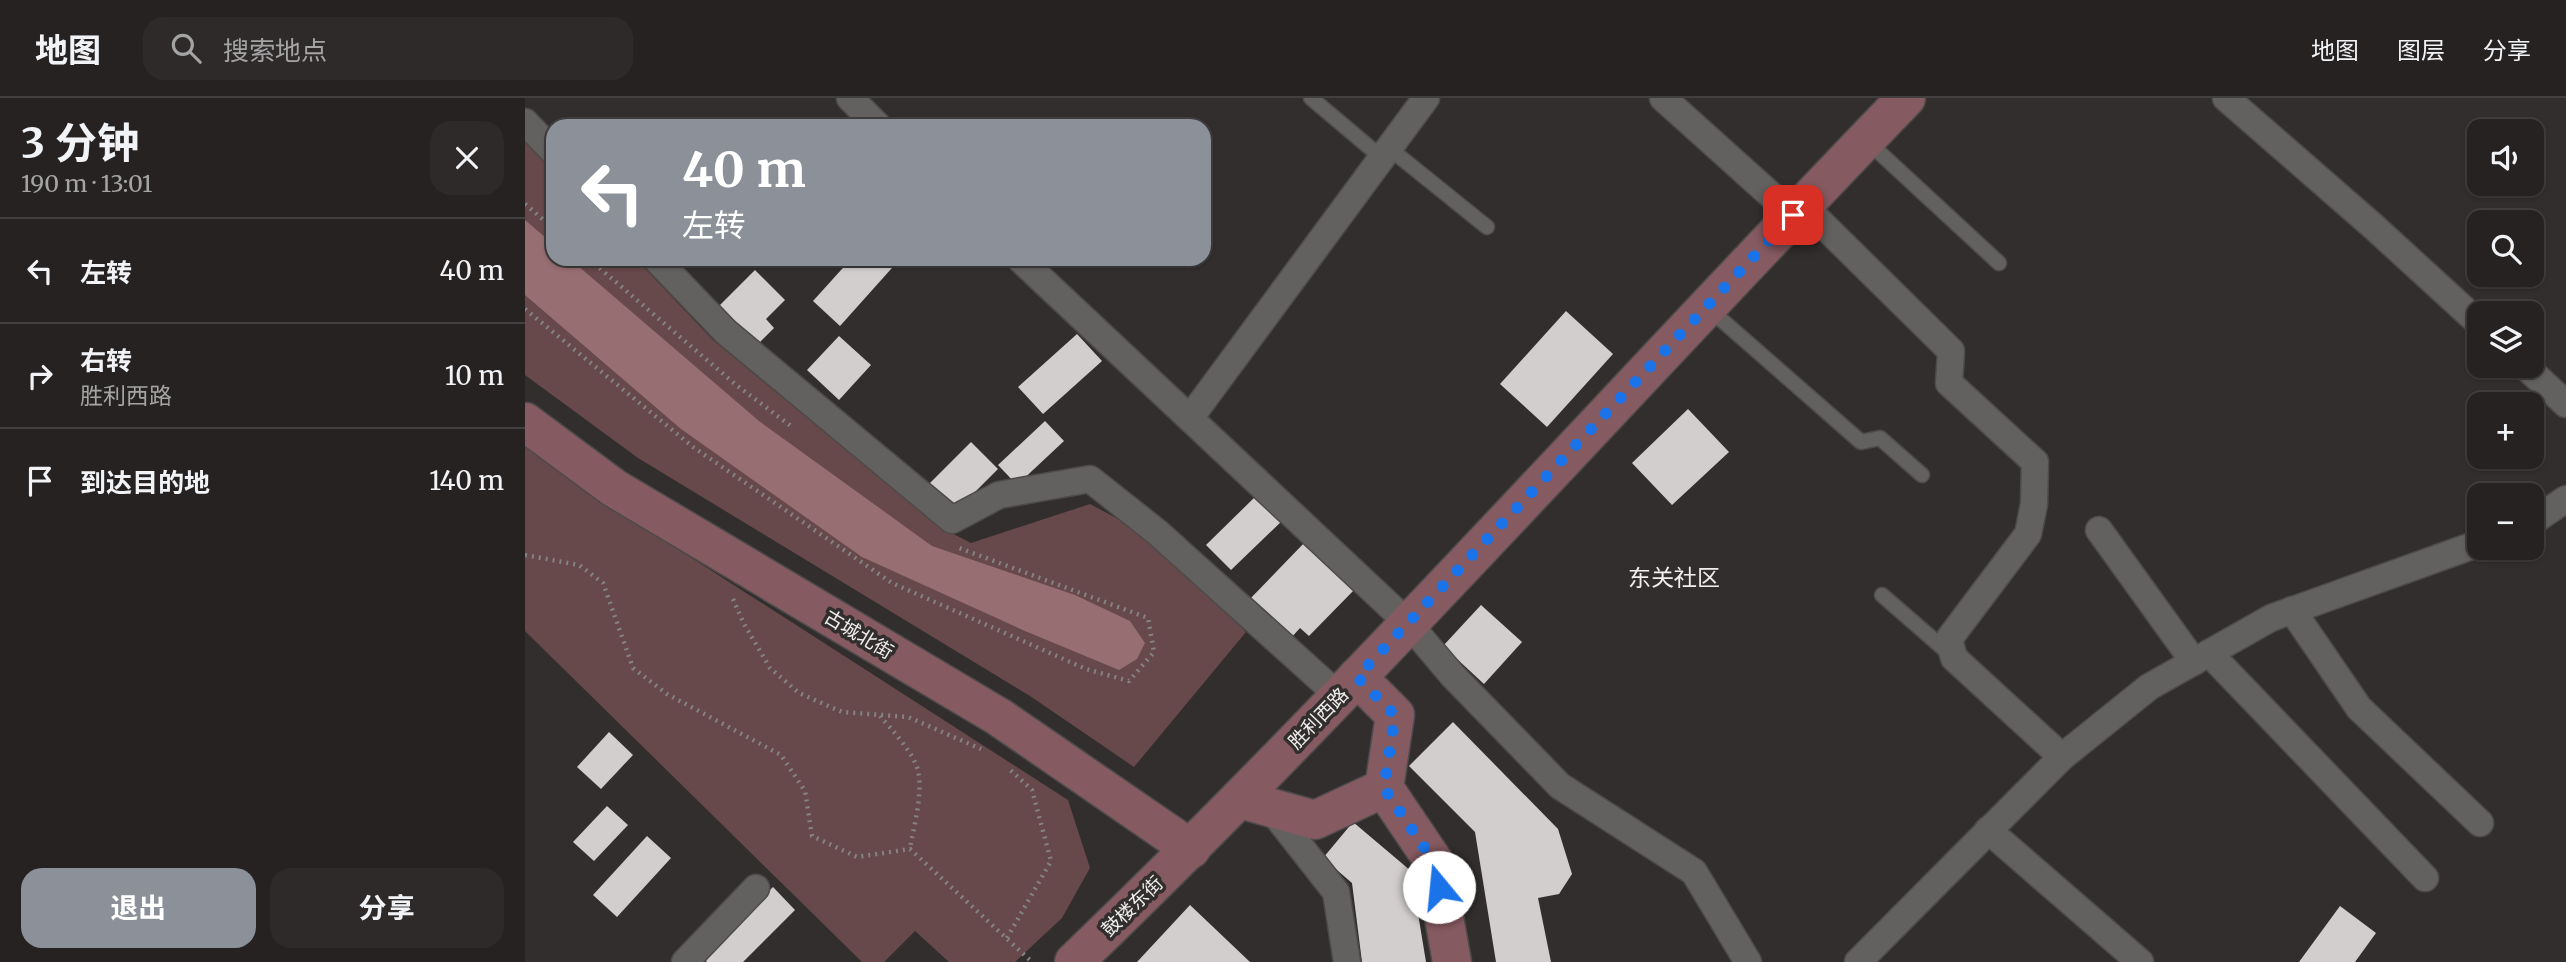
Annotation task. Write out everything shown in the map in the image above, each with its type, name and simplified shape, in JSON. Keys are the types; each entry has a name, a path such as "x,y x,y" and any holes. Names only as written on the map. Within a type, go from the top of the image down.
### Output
{"main road":[{"name":"胜利西路","path":"1191,849 1255,804 1348,687 1906,98"},
{"name":"古城北街","path":"525,422 614,488 999,717 1191,849"},
{"path":"1348,687 1395,715 1384,788 1434,862 1453,962"},
{"path":"1255,804 1315,820 1384,788"},
{"name":"鼓楼东街","path":"1074,962 1191,849"}],"street":[{"path":"850,98 871,119"},
{"path":"1190,418 1426,98"},
{"path":"1663,98 1798,210 1951,351 1949,383 2035,462 2035,504 2028,534 1949,639 1954,658 2062,757"},
{"path":"2226,98 2467,312"},
{"path":"525,122 546,144"},
{"path":"663,266 726,332 952,520 999,495 1090,479 1348,687"},
{"path":"1027,266 1409,624 1453,676 1560,786 1694,872 1748,962"},
{"path":"2538,378 2566,404"},
{"path":"2544,514 2566,499"},
{"path":"2099,530 2201,657 2425,878"},
{"path":"1858,962 2062,757 2149,687 2271,618 2467,548"},
{"path":"2292,610 2359,708 2480,823"},
{"path":"1255,804 1336,892 1347,962"},
{"path":"1988,830 2140,962"},
{"path":"685,962 756,888"}],"lane":[{"path":"1311,98 1487,228"},
{"path":"1866,140 1999,263"},
{"path":"1707,307 1861,442 1880,438 1922,475"},
{"path":"1882,595 1954,658"}],"path":[{"path":"525,204 546,222"},
{"path":"597,266 735,384 801,434"},
{"path":"525,309 693,447 892,583 1086,669 1129,681 1154,652 1148,618 958,548"},
{"path":"525,555 579,565 603,583 633,668 667,694 781,755 805,791 813,836 857,857 910,849"},
{"path":"730,590 743,622 770,668 799,693 842,712 908,717 982,750"},
{"path":"880,715 900,739 918,769 919,793 910,849"},
{"path":"1004,764 1032,790 1051,861 1007,938"},
{"path":"910,849 1032,962"}],"shaded area":[{"path":"525,140 546,162 546,266 643,266 713,340 938,526 971,543 1090,504 1152,537 1246,632 1134,767 1030,696 638,458 525,375"},
{"path":"525,220 546,238 546,266 578,266 759,421 932,546 1075,595 1130,621 1145,643 1137,659 1119,670 1025,631 862,557 681,429 525,295"},
{"path":"525,446 594,495 1068,800 1090,868 1062,918 1015,962 949,962 915,931 884,962 862,962 525,631"}],"building":[{"path":"845,266 894,266 840,326 813,301"},
{"path":"755,270 785,300 766,319 774,328 757,345 718,307"},
{"path":"1566,311 1613,354 1547,427 1500,384"},
{"path":"1077,334 1102,361 1043,414 1018,387"},
{"path":"839,336 871,365 839,400 807,370"},
{"path":"1688,409 1729,452 1672,505 1632,463"},
{"path":"1045,421 1064,441 1017,485 998,465"},
{"path":"971,442 998,469 955,512 928,485"},
{"path":"1258,494 1283,520 1231,570 1206,545"},
{"path":"1305,542 1354,590 1309,636 1300,628 1290,639 1249,600"},
{"path":"1481,605 1522,642 1484,684 1443,646"},
{"path":"1453,722 1558,829 1572,874 1559,894 1538,898 1551,962 1496,962 1475,832 1409,766"},
{"path":"609,732 633,755 601,789 577,767"},
{"path":"607,806 628,825 594,861 573,842"},
{"path":"1353,822 1411,871 1426,962 1362,962 1352,883 1323,858"},
{"path":"647,836 671,858 617,917 593,895"},
{"path":"773,887 795,910 743,962 707,962 702,956"},
{"path":"1190,905 1250,962 1137,962"},
{"path":"2340,906 2376,933 2355,962 2299,962"}],"district":[{"name":"东关社区","path":"1674,578"}],"route":[{"path":"1439,887 1434,862 1384,788 1395,715 1357,677 1793,215"}]}
